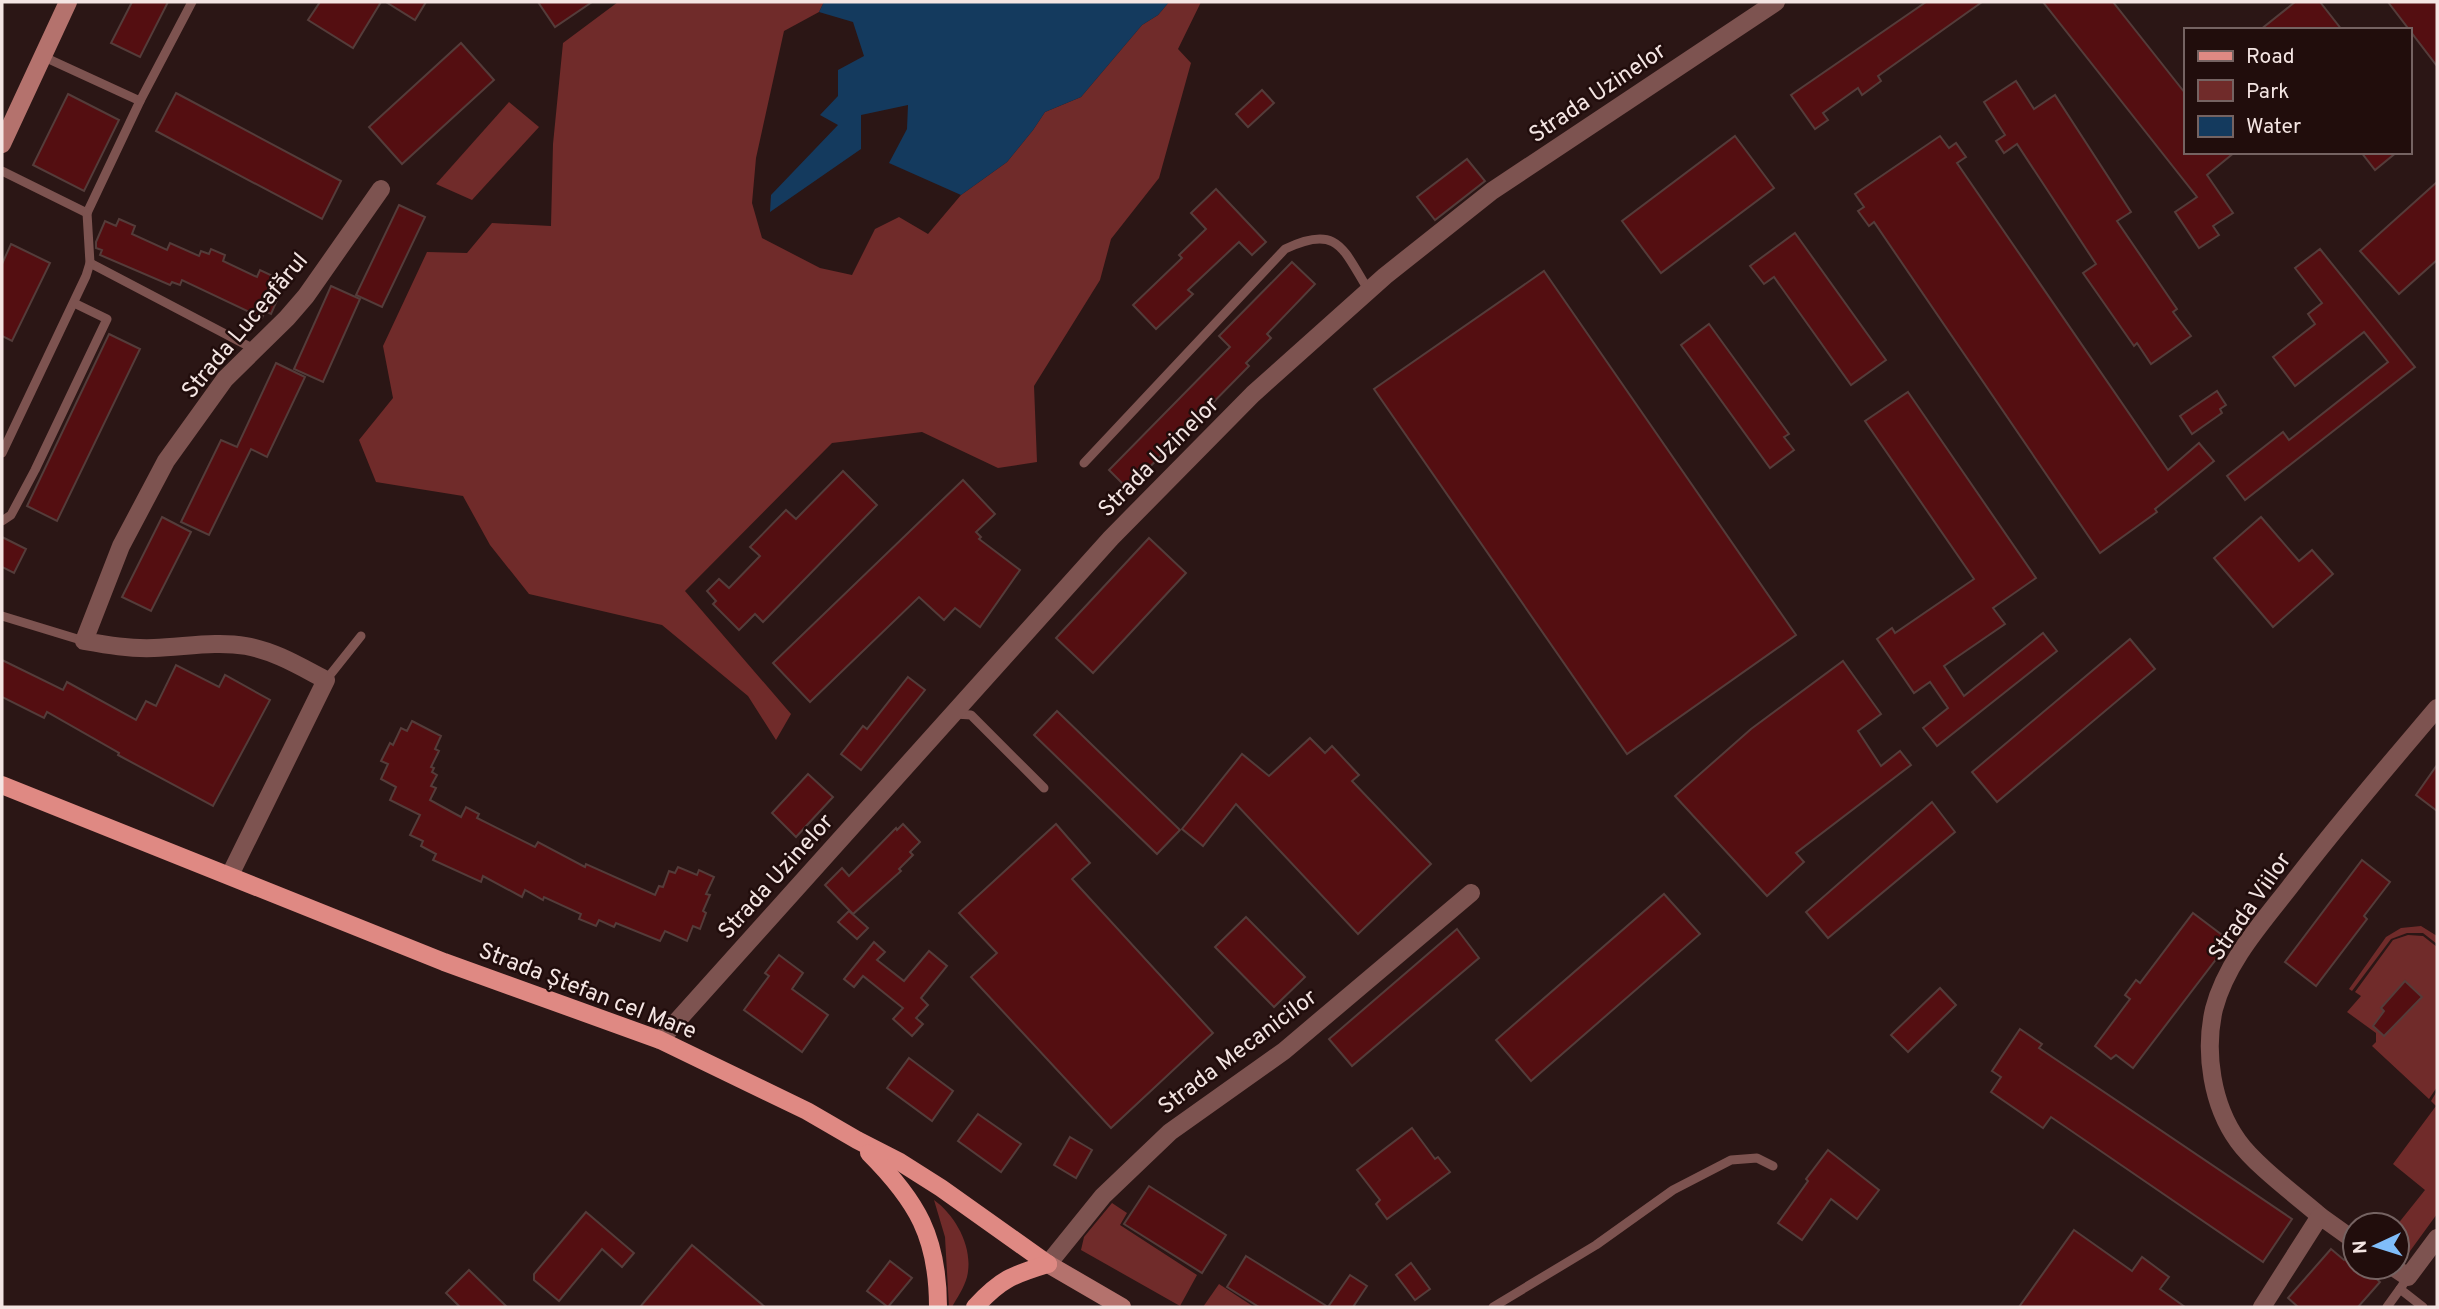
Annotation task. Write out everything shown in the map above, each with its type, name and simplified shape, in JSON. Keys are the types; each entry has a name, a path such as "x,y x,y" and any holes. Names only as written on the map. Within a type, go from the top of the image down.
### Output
{"main road":[{"name":"Strada Ștefan cel Mare","path":"2,785 444,962 660,1040 807,1111 900,1162 1048,1264"},
{"path":"857,1140 896,1179 915,1206 934,1257 938,1307"},
{"path":"975,1307 992,1289 1012,1275 1048,1264"}],"street":[{"path":"2,144 68,2"},
{"name":"Strada Uzinelor","path":"660,1040 1111,538 1252,394 1385,276 1492,191 1776,2"},
{"name":"Strada Luceafărul","path":"83,641 121,546 166,461 225,379 306,296 381,189"},
{"path":"83,641 151,648 216,644 247,646 280,656 326,680 230,875"},
{"name":"Strada Viilor","path":"2341,1231 2320,1216 2239,1143 2223,1114 2208,1040 2215,1007 2230,969 2253,934 2332,832 2437,708"},
{"name":"Strada Mecanicilor","path":"1048,1264 1103,1196 1170,1132 1284,1051 1471,893"},
{"path":"2262,1307 2320,1216"},
{"path":"2411,1266 2437,1238"},
{"name":"Strada Ștefan cel Mare","path":"1048,1264 1122,1307"}],"lane":[{"path":"2,453 74,303 90,262 87,213 140,101 192,2"},
{"path":"42,56 140,101"},
{"path":"2,171 87,213"},
{"path":"1084,463 1284,249 1312,238 1326,238 1340,245 1370,292"},
{"path":"90,262 254,349"},
{"path":"2,521 11,515 35,470 107,319 74,303"},
{"path":"2,616 83,641"},
{"path":"326,680 361,636"},
{"path":"953,714 971,715 1044,788"},
{"path":"1493,1307 1596,1245 1673,1190 1731,1160 1757,1158 1773,1166"},
{"path":"2387,1307 2399,1281"},
{"path":"2402,1281 2423,1307"}],"green space":[{"path":"618,2 824,2 819,12 784,31 756,158 752,203 762,238 820,268 852,275 875,229 899,217 928,234 961,195 1007,162 1045,112 1081,97 1142,25 1158,15 1169,2 1201,2 1178,49 1191,63 1159,178 1111,239 1100,280 1034,386 1037,462 998,468 922,432 832,443 685,591 791,714 776,740 748,696 662,625 529,594 490,545 463,496 376,482 359,440 393,398 383,346 427,252 467,253 492,223 551,226 553,144 563,43"},
{"path":"509,102 539,127 472,200 436,184"},
{"path":"2421,926 2437,936 2437,944 2423,933 2407,933 2391,939 2352,991 2349,989 2386,937 2401,928"},
{"path":"2408,935 2423,936 2437,947 2437,1087 2429,1099 2372,1046 2376,1042 2376,1033 2347,1012 2361,996 2355,992 2393,940"},
{"path":"2437,1091 2437,1214 2411,1250 2411,1211 2408,1211 2425,1190 2393,1164 2436,1106 2431,1101"},
{"path":"934,1200 956,1224 968,1255 967,1277 952,1307 949,1307 945,1237"},
{"path":"1112,1203 1127,1213 1120,1225 1197,1275 1180,1306 1081,1250 1084,1237"},
{"path":"1219,1284 1254,1307 1203,1307"}],"water":[{"path":"824,2 1169,2 1158,15 1142,25 1081,97 1045,112 1007,162 961,195 889,163 907,129 908,105 861,115 861,149 770,212 771,195 838,125 820,115 838,96 838,70 864,56 853,22 819,12"}],"building":[{"path":"132,2 168,2 140,57 111,43"},
{"path":"320,2 381,2 353,48 308,20"},
{"path":"386,2 426,2 415,20"},
{"path":"538,2 592,2 555,27"},
{"path":"1926,2 1982,2 1878,76 1881,81 1862,95 1858,88 1823,113 1828,120 1815,129 1791,95"},
{"path":"2043,2 2113,2 2184,92 2184,154 2233,154 2207,175 2233,213 2213,226 2219,235 2199,248 2175,212 2197,197"},
{"path":"2295,2 2320,2 2340,28 2262,28"},
{"path":"2388,2 2437,2 2437,66 2411,32 2411,28 2408,28"},
{"path":"461,43 494,80 402,164 369,127"},
{"path":"2016,81 2034,109 2055,95 2131,212 2117,221 2177,309 2173,312 2191,336 2151,364 2137,343 2134,346 2083,273 2096,264 2017,144 2004,153 1996,141 2005,135 1984,102"},
{"path":"1262,90 1274,103 1248,127 1236,114"},
{"path":"176,93 341,181 322,219 156,131"},
{"path":"68,94 119,120 84,191 33,165"},
{"path":"1735,136 1774,188 1661,273 1622,221"},
{"path":"1940,136 1949,148 1956,143 1966,157 1957,163 2168,470 2199,443 2214,461 2155,509 2157,512 2100,553 1874,222 1869,226 1858,211 1864,207 1855,194"},
{"path":"2363,154 2395,154 2375,170"},
{"path":"1467,159 1485,181 1435,220 1417,197"},
{"path":"2437,182 2437,260 2399,294 2360,251"},
{"path":"1216,189 1266,242 1252,255 1239,242 1188,290 1193,294 1156,329 1133,305 1182,258 1179,255 1206,229 1191,213"},
{"path":"399,205 425,217 382,307 356,295"},
{"path":"119,219 135,226 132,234 167,250 170,243 199,256 201,251 209,254 211,249 225,255 223,261 257,277 260,270 277,278 273,284 282,289 271,314 265,311 262,318 182,280 180,285 172,282 170,285 100,255 102,250 96,248 96,242 105,221 116,226"},
{"path":"1795,233 1886,360 1851,385 1774,277 1764,284 1750,266"},
{"path":"11,244 50,263 12,341 2,336 2,264"},
{"path":"2320,249 2415,367 2245,500 2227,476 2283,432 2289,440 2388,362 2364,332 2295,386 2273,357 2315,324 2308,314 2322,303 2295,268"},
{"path":"1292,262 1315,284 1267,334 1271,338 1246,363 1249,366 1128,489 1109,470 1230,347 1219,336"},
{"path":"1544,271 1796,635 1627,754 1374,389"},
{"path":"331,286 360,299 323,382 294,369"},
{"path":"1709,324 1789,434 1784,437 1794,450 1770,468 1681,345"},
{"path":"109,334 140,349 57,521 27,506"},
{"path":"276,363 305,377 267,457 251,449 209,535 181,522 221,440 237,447"},
{"path":"2217,391 2226,405 2220,409 2222,413 2192,434 2180,416"},
{"path":"1908,392 2036,578 1993,608 2005,624 1944,666 1964,696 2043,633 2057,651 1937,746 1923,728 1948,708 1930,682 1914,693 1877,639 1892,628 1895,633 1974,579 1865,421"},
{"path":"843,471 877,505 763,622 755,614 739,630 713,604 716,601 707,591 719,579 729,588 760,556 750,547 786,510 796,519"},
{"path":"963,480 995,514 976,532 981,537 979,539 1020,570 980,627 955,608 944,620 919,597 810,702 773,663"},
{"path":"162,517 191,532 151,611 122,597"},
{"path":"2261,517 2299,561 2312,550 2333,574 2273,627 2214,558"},
{"path":"2,537 26,549 14,573 2,567"},
{"path":"1149,538 1186,573 1093,673 1056,638"},
{"path":"2130,639 2155,669 1997,802 1972,772"},
{"path":"2,660 63,690 67,682 136,720 146,701 156,706 176,665 219,687 225,675 270,700 213,806 118,755 119,753 47,712 44,718 2,697"},
{"path":"1843,661 1881,714 1858,731 1881,766 1900,751 1911,765 1796,853 1804,862 1767,896 1675,796 1751,729"},
{"path":"908,677 925,690 861,770 841,754 863,726 867,729"},
{"path":"1057,711 1180,830 1157,854 1034,735"},
{"path":"412,721 441,736 435,749 439,751 431,767 434,768 432,772 437,775 431,786 436,788 430,800 461,817 466,807 479,814 477,818 535,847 538,842 585,867 586,864 655,895 659,886 663,887 669,871 675,873 678,867 697,875 699,870 714,877 706,894 710,895 703,911 706,913 700,929 693,926 687,941 665,931 660,941 616,923 614,927 599,920 596,926 579,919 581,914 544,897 543,900 525,890 522,897 483,876 481,882 433,860 436,854 421,846 423,841 410,835 420,815 390,800 396,787 381,779 388,764 381,761 390,743 393,745 401,728 407,731"},
{"path":"1310,738 1325,753 1332,746 1359,775 1352,781 1431,864 1358,934 1236,804 1203,846 1182,829 1242,754 1269,776"},
{"path":"2437,765 2437,811 2416,795"},
{"path":"808,774 833,797 796,837 772,813"},
{"path":"1932,802 1955,832 1828,938 1806,912"},
{"path":"903,824 920,842 910,852 913,855 899,869 901,871 853,914 825,885 842,868 849,876"},
{"path":"1056,824 1090,863 1072,879 1213,1033 1111,1128 971,977 997,953 959,913"},
{"path":"2362,860 2390,882 2364,916 2367,919 2316,986 2285,962"},
{"path":"1664,894 1700,934 1531,1081 1496,1040"},
{"path":"849,911 868,928 857,939 838,922"},
{"path":"2193,913 2230,941 2133,1068 2116,1055 2111,1059 2095,1046 2130,999 2125,995 2136,980 2140,983"},
{"path":"1246,917 1305,977 1274,1007 1215,947"},
{"path":"1457,929 1479,958 1352,1066 1329,1039"},
{"path":"874,942 885,952 877,960 904,981 929,951 947,966 921,998 928,1005 916,1018 923,1024 912,1036 893,1019 903,1008 863,976 854,987 844,979"},
{"path":"779,955 803,973 792,989 828,1015 802,1052 744,1010 769,976 765,973"},
{"path":"2405,981 2422,997 2384,1036 2373,1026 2384,1011 2381,1008"},
{"path":"1940,988 1956,1005 1908,1052 1891,1035"},
{"path":"2020,1029 2042,1044 2039,1048 2292,1219 2263,1262 2051,1117 2043,1128 1991,1092 2001,1077 1992,1071"},
{"path":"909,1058 953,1091 932,1121 887,1088"},
{"path":"978,1114 1021,1144 1001,1172 958,1141"},
{"path":"1412,1128 1435,1159 1438,1157 1450,1172 1387,1219 1376,1204 1380,1200 1357,1170"},
{"path":"1070,1137 1092,1150 1076,1178 1054,1165"},
{"path":"1828,1150 1879,1190 1857,1219 1831,1199 1802,1240 1778,1223"},
{"path":"1149,1186 1226,1235 1202,1273 1124,1224"},
{"path":"586,1212 634,1253 622,1267 602,1249 559,1301 534,1280 534,1274"},
{"path":"2074,1230 2132,1271 2142,1257 2169,1277 2160,1289 2185,1307 2019,1307"},
{"path":"692,1245 765,1307 640,1307"},
{"path":"2331,1249 2341,1257 2341,1281 2380,1282 2358,1307 2298,1307 2288,1298"},
{"path":"1246,1256 1328,1307 1259,1307 1227,1287"},
{"path":"890,1261 912,1278 888,1307 867,1291"},
{"path":"1411,1263 1430,1289 1415,1300 1396,1275"},
{"path":"469,1270 507,1307 460,1307 446,1293"},
{"path":"1350,1275 1367,1286 1353,1307 1328,1307"}]}
